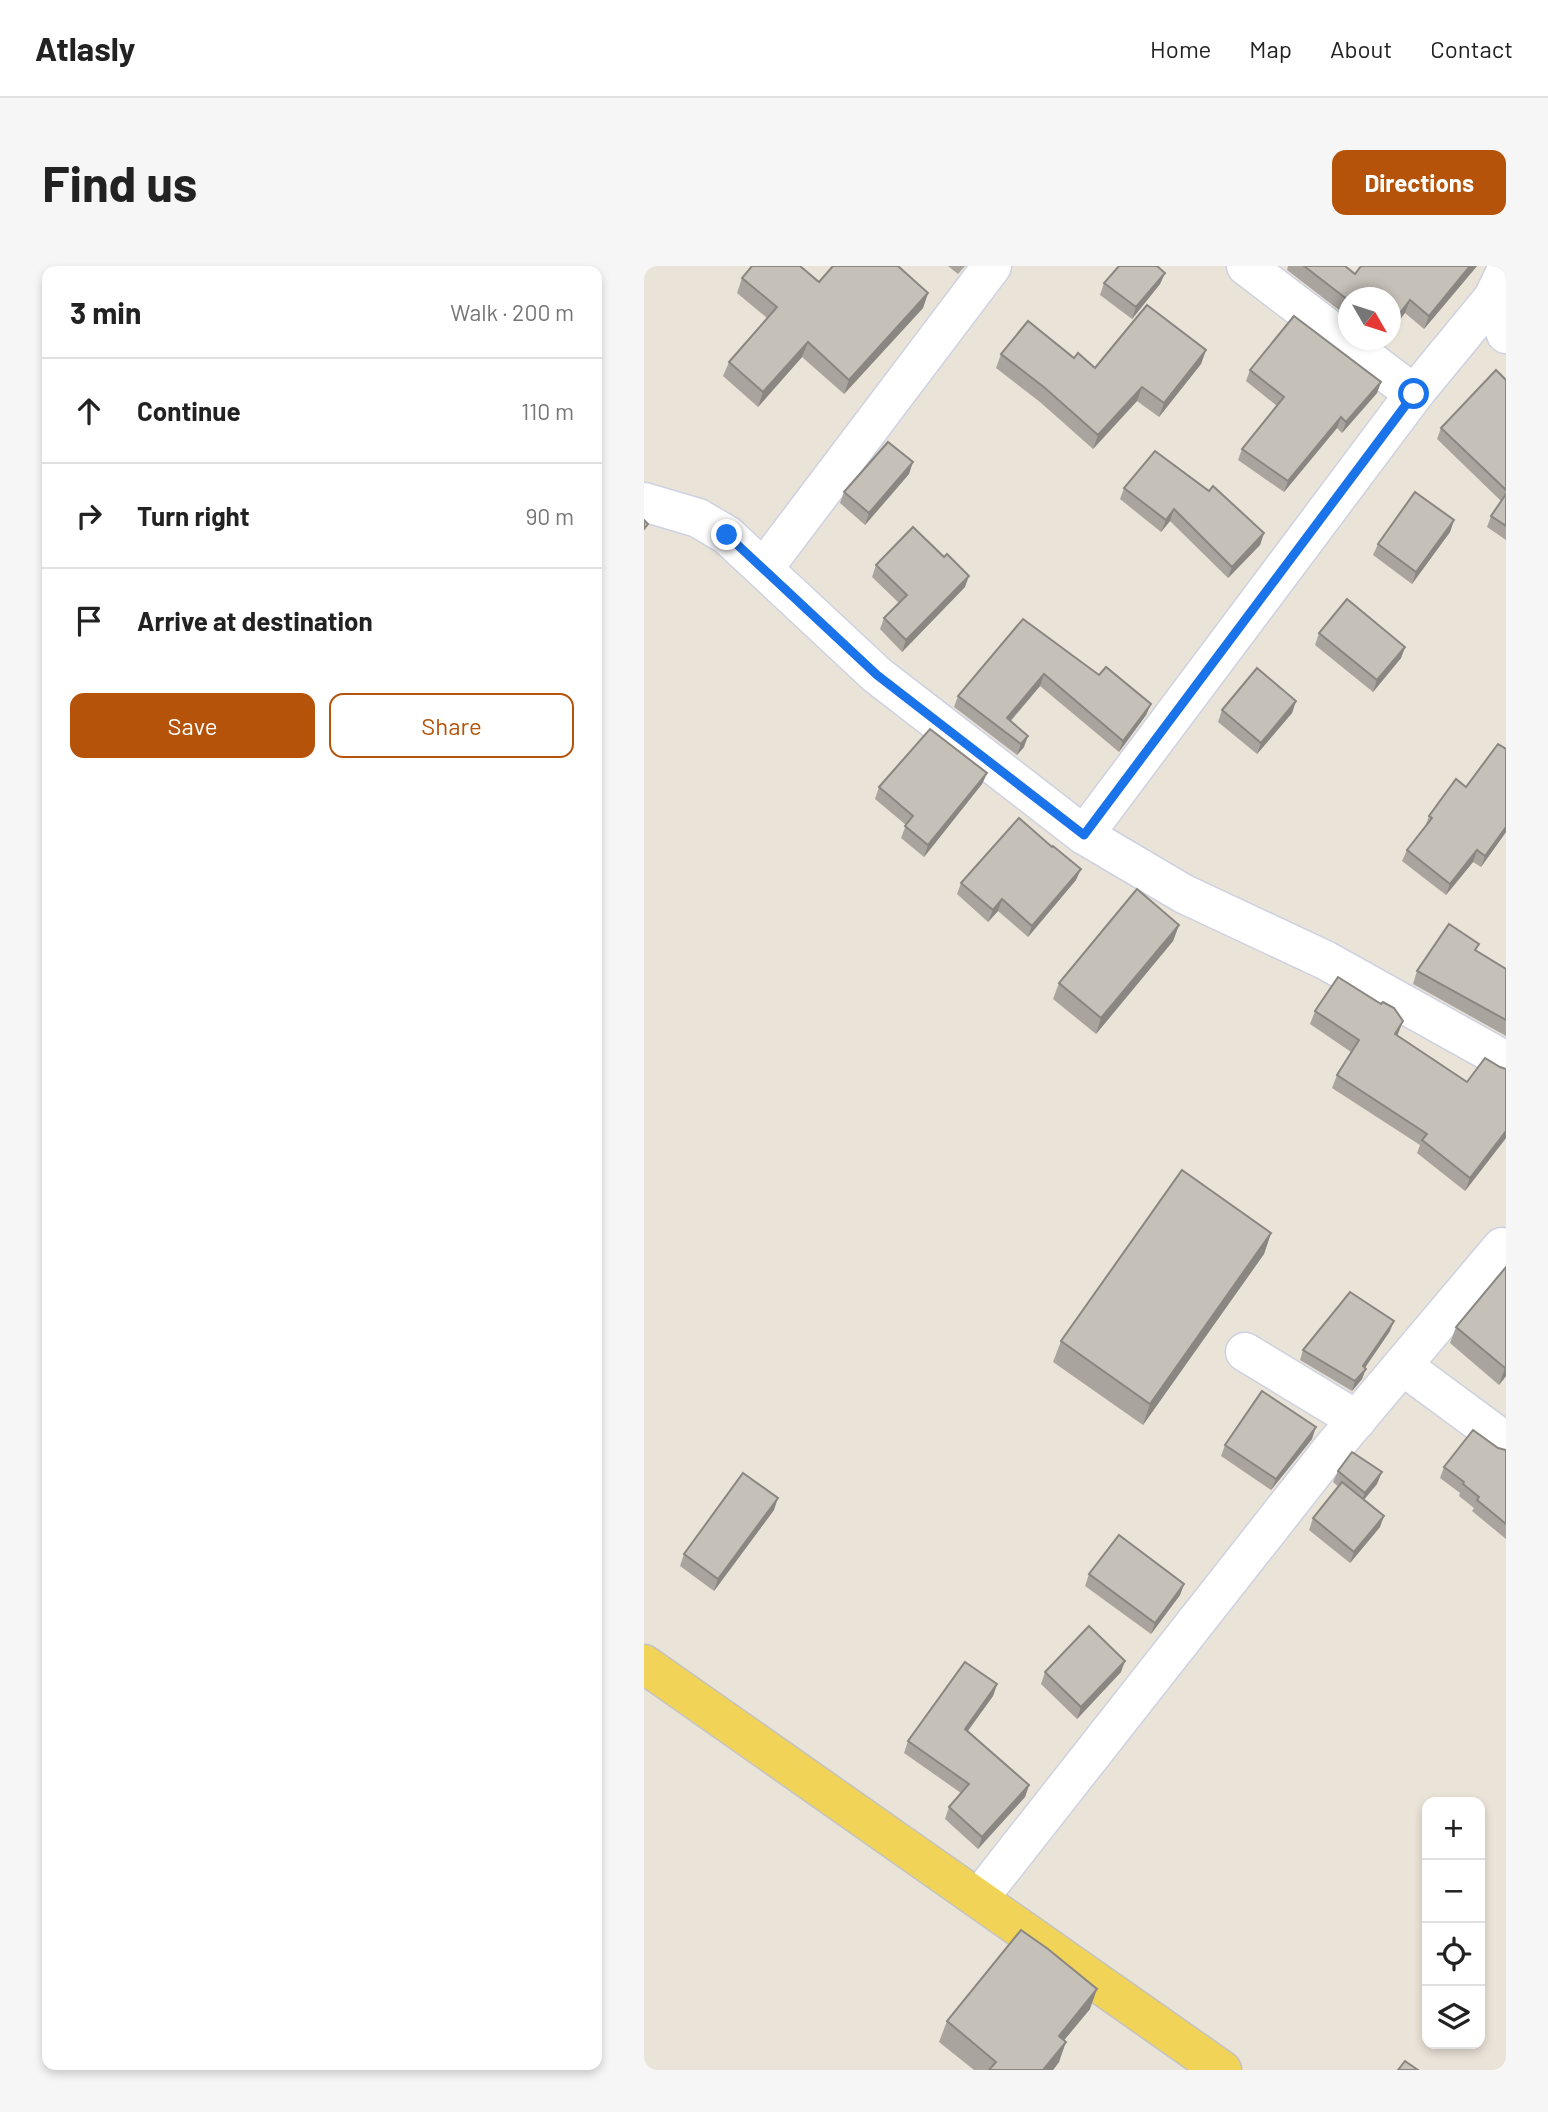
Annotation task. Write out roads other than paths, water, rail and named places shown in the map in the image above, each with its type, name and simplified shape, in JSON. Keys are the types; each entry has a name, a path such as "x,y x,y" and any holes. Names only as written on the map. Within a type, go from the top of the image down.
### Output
{"main road":[{"path":"644,1664 1222,2070"}],"street":[{"path":"764,568 992,266"},
{"path":"1247,266 1414,394"},
{"path":"1084,835 1414,394 1500,285"},
{"path":"1500,285 1506,334"},
{"path":"644,502 698,518 727,535 877,675 1084,835 1184,894 1325,960 1506,1061"},
{"path":"979,1898 1314,1471 1505,1247"},
{"path":"1245,1352 1357,1420"},
{"path":"1404,1366 1506,1442"}]}
